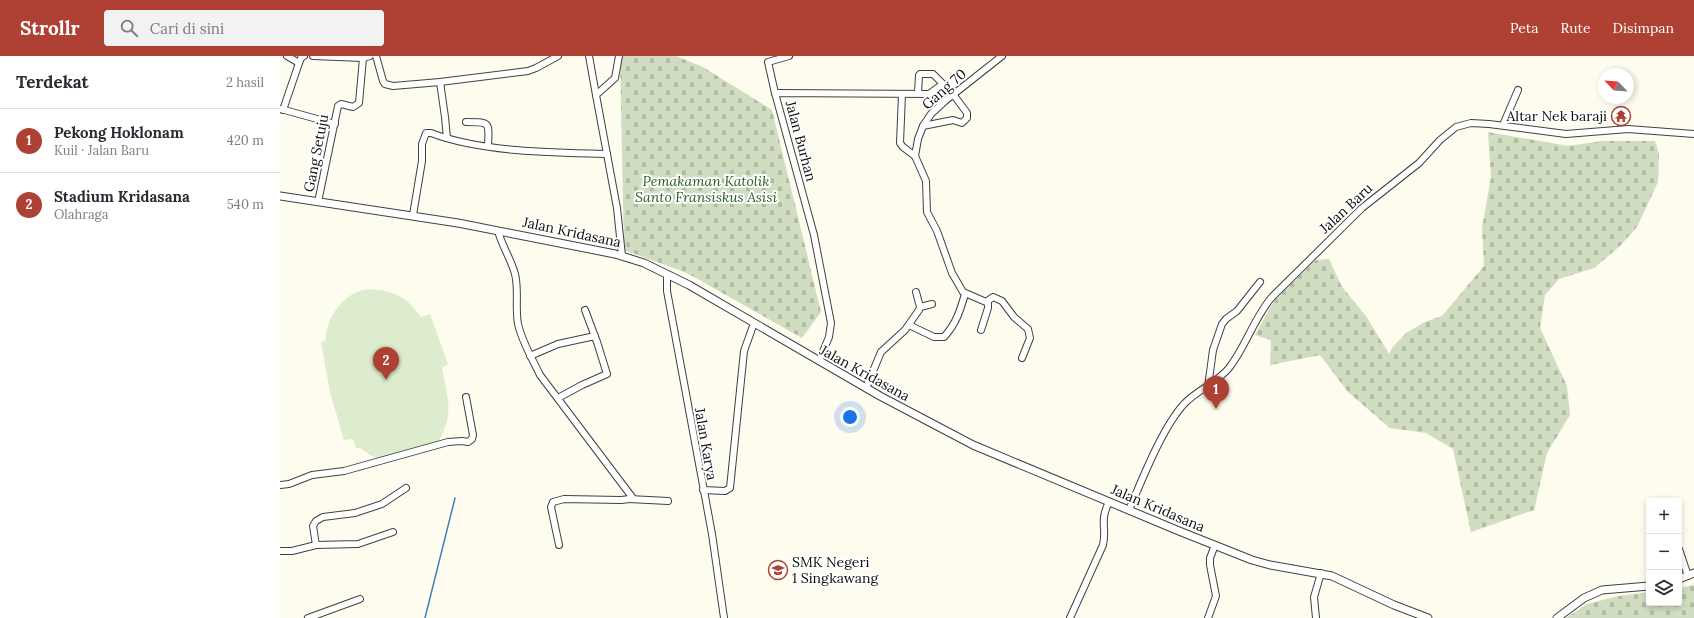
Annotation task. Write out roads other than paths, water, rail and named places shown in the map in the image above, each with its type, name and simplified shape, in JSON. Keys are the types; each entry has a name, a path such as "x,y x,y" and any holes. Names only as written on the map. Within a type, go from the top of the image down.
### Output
{"street":[{"path":"288,56 299,63"},
{"path":"304,56 301,58 282,109 335,124"},
{"path":"313,56 364,58 370,56"},
{"path":"376,56 380,76 385,84 393,86 440,82 528,71 558,56"},
{"path":"589,56 617,208 622,256"},
{"path":"596,95 615,78 619,56"},
{"path":"775,93 767,59 789,56"},
{"name":"Gang 70","path":"915,156 918,139 923,126 931,114 953,94 1002,56"},
{"name":"Gang Setuju","path":"318,202 339,104 353,108 358,103 364,58"},
{"path":"918,93 918,77 920,74 933,74 953,94 967,113 964,123 953,120 923,126"},
{"path":"440,82 447,138"},
{"name":"Jalan Burhan","path":"819,361 829,337 831,323 814,236 775,93 902,94 932,92 943,84"},
{"path":"1503,125 1518,90"},
{"path":"902,94 900,143 915,156 926,181 927,212 937,231 952,273 959,287 965,294 988,302"},
{"path":"466,122 483,122 487,124 489,127 488,146"},
{"name":"Jalan Baru","path":"1129,510 1156,450 1176,414 1186,402 1208,387 1230,366 1261,312 1272,297 1368,202 1419,163 1453,128 1472,123 1503,125 1559,134 1584,134 1628,129 1694,134"},
{"path":"413,215 422,161 423,139 426,133 488,146 538,151 607,154"},
{"name":"Jalan Kridasana","path":"280,196 413,215 622,256 644,263 667,274 938,428 973,445 1260,563 1321,573 1342,580 1394,605 1428,618"},
{"path":"498,231 504,250 515,275 518,324 530,356 540,375 632,495 632,498 629,499"},
{"name":"Jalan Karya","path":"667,274 666,291 702,490 712,534 724,618"},
{"path":"1208,387 1212,350 1222,324 1237,311 1260,282"},
{"path":"866,388 881,352 910,325 920,307 916,292"},
{"path":"910,325 934,337 944,337 954,326 960,314 965,294"},
{"path":"981,330 988,308 988,302 993,297 998,299 1014,317 1028,329 1030,338 1022,358"},
{"path":"920,307 932,304"},
{"path":"558,398 607,374 585,310"},
{"path":"702,490 725,491 730,488 744,351 754,323"},
{"path":"530,356 558,344 595,336"},
{"path":"280,484 289,484 312,475 344,471 448,442 468,442 472,439 473,435 466,397"},
{"path":"316,545 314,526 318,519 332,515 355,513 376,506 406,488"},
{"path":"559,545 551,507 555,500 629,499 668,501"},
{"path":"1070,618 1103,545 1103,516 1109,502"},
{"path":"280,551 292,551 316,545 358,544 393,532"},
{"path":"1208,618 1216,596 1210,565 1210,558 1215,545"},
{"path":"1682,555 1691,574"},
{"path":"1316,618 1314,597 1321,573"},
{"path":"1557,618 1584,598 1602,590 1646,586"},
{"path":"308,618 360,599"}],"waterway":[{"path":"425,618 455,498"}],"place":[{"name":"Altar Nek baraji","path":"1621,116"},
{"name":"Stadium Kridasana","path":"386,380"},
{"name":"Pekong Hoklonam","path":"1216,409"},
{"name":"SMK Negeri 1 Singkawang","path":"778,570"}],"park label":[{"name":"Pemakaman Katolik Santo Fransiskus Asisi","path":"706,190"}]}
